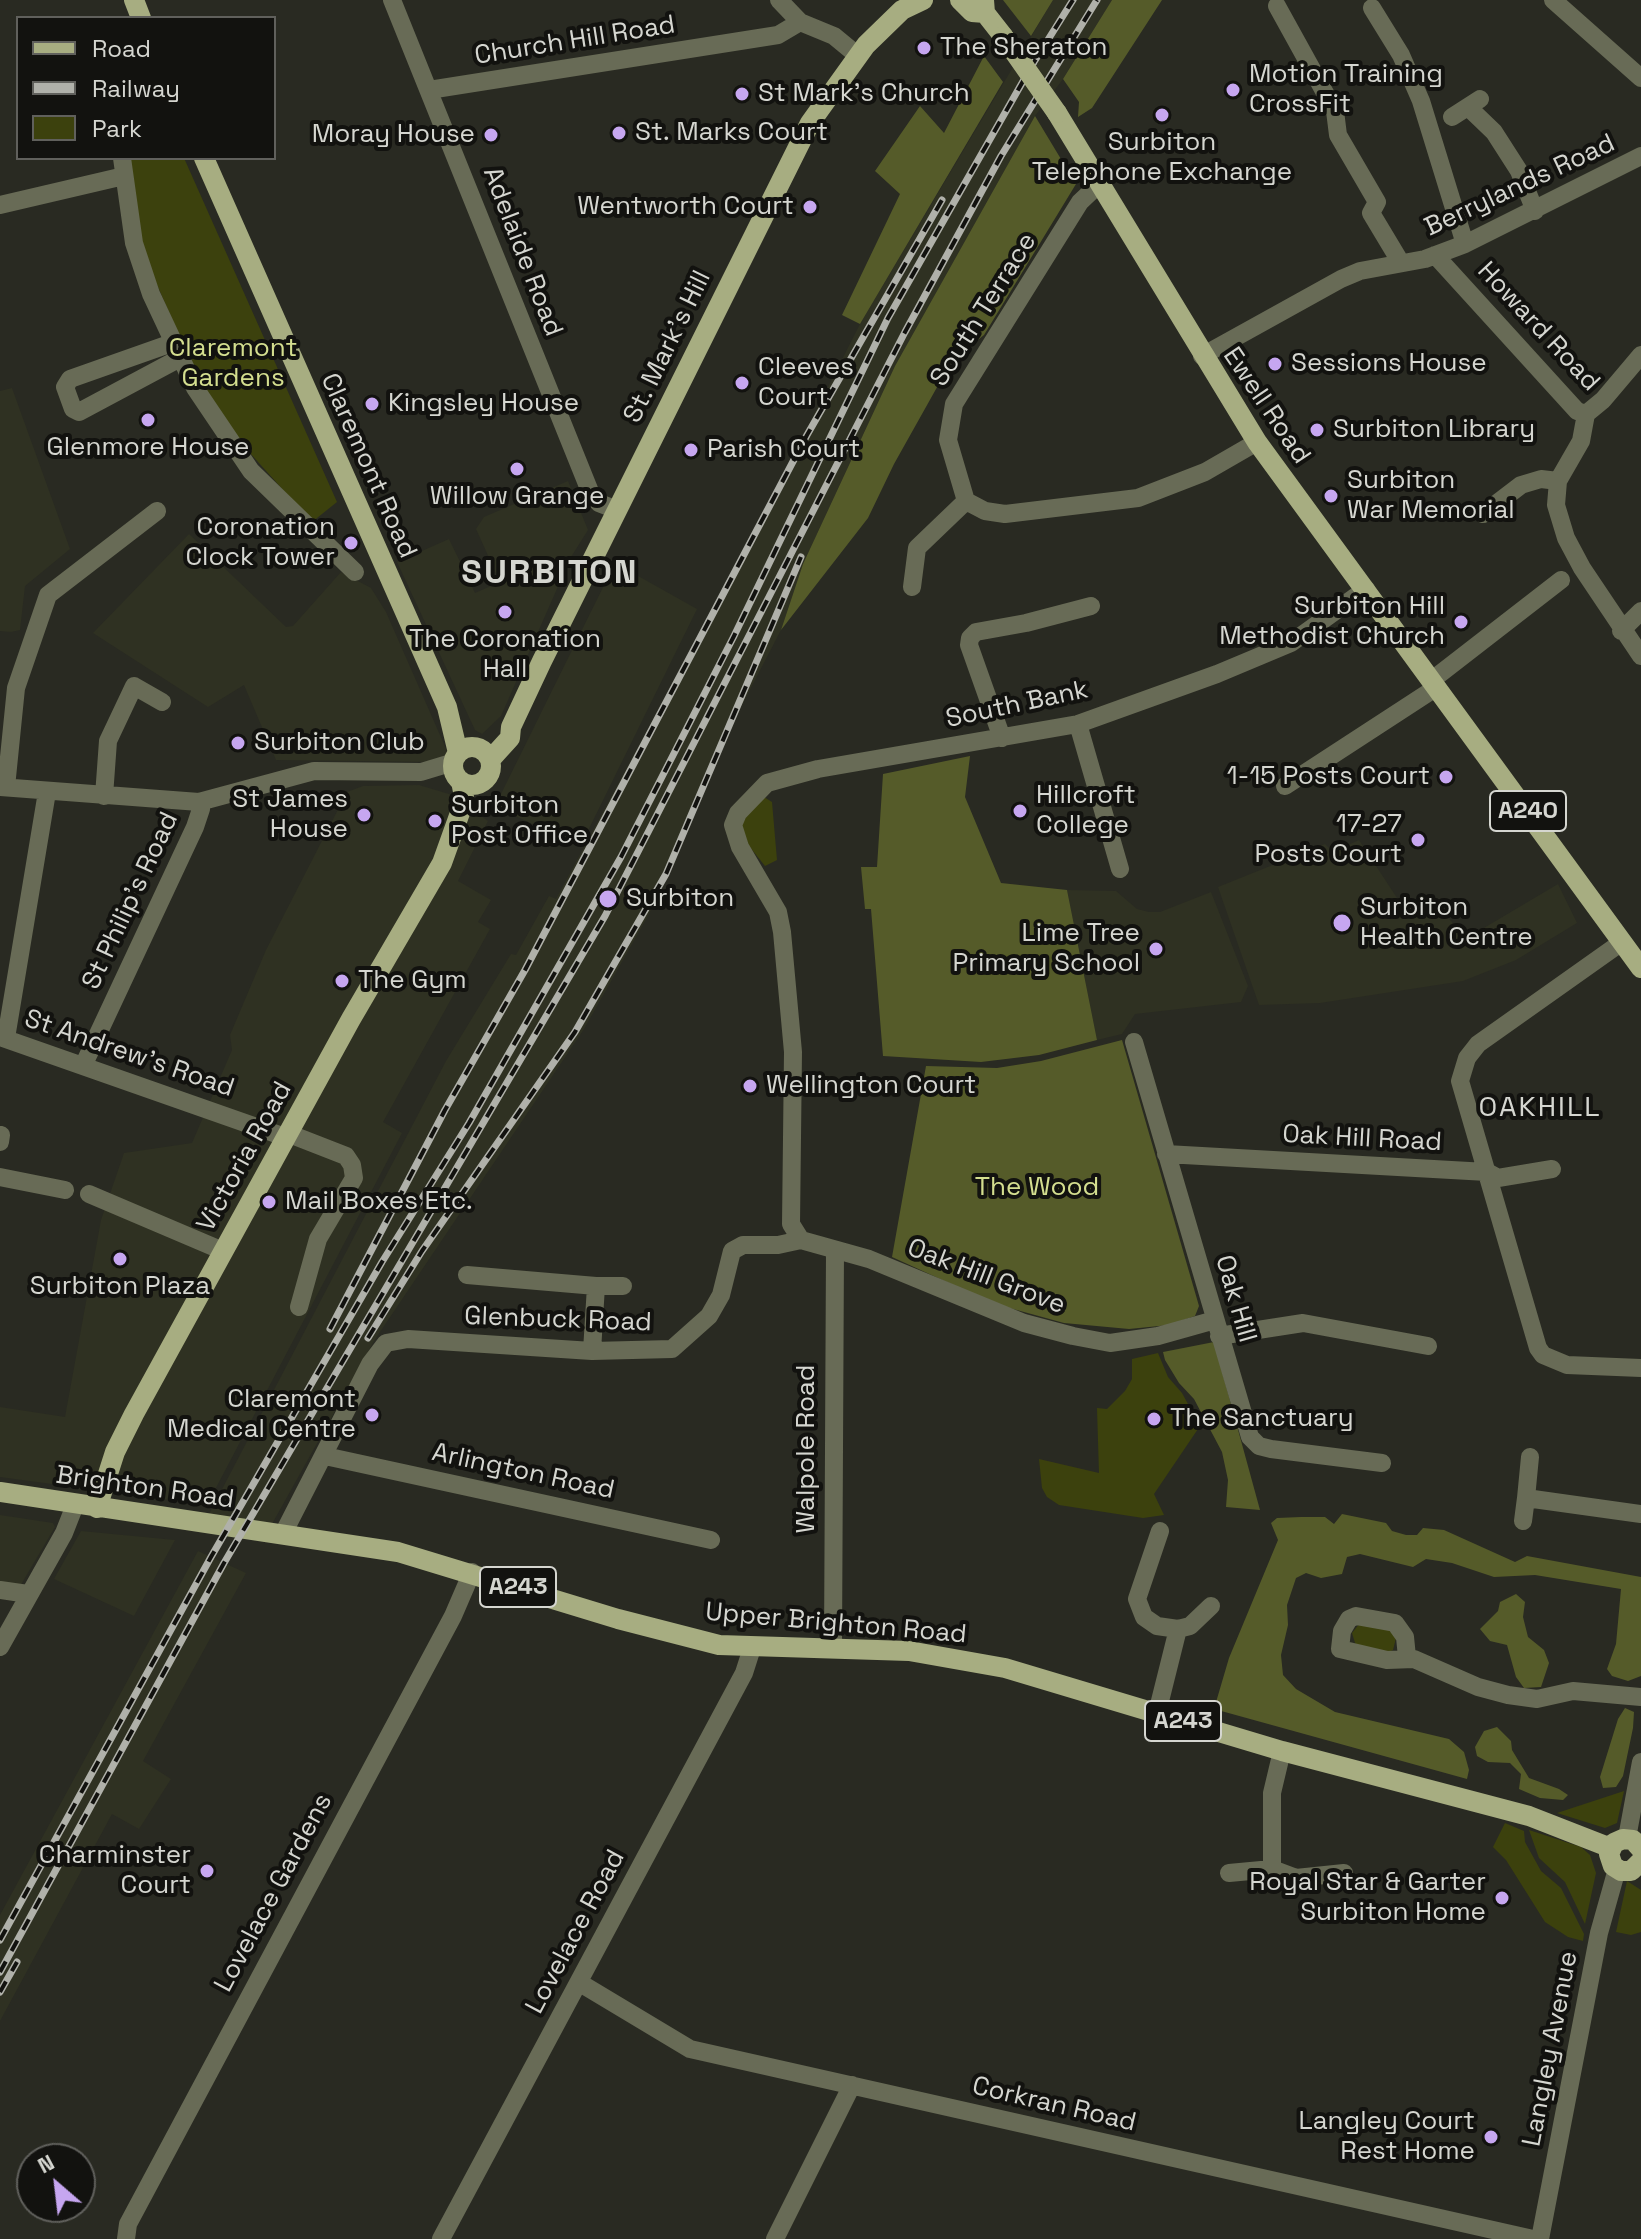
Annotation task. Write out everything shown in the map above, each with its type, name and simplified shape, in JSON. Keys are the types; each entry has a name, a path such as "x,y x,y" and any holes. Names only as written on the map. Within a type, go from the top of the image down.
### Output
{"main road":[{"name":"St. Mark's Hill","path":"470,765 510,738 511,727 810,123 857,55 904,5 923,0"},
{"name":"Ewell Road","path":"960,0 972,12 985,6 1057,113 1257,442 1641,968"},
{"name":"Claremont Road","path":"205,160 470,765"},
{"name":"Victoria Road","path":"97,1508 123,1434 286,1135 442,863 453,837 478,799 470,765"},
{"name":"Brighton Road","path":"0,1492 283,1534"},
{"name":"Upper Brighton Road","path":"283,1534 398,1552 688,1638 752,1648 833,1647 909,1651 974,1661 1282,1751 1529,1816 1635,1853"},
{"path":"1617,1869 1610,1860 1635,1853"}],"street":[{"name":"Adelaide Road","path":"392,0 591,494 599,503 617,510"},
{"path":"779,0 800,22 834,36 857,55"},
{"path":"1553,0 1641,78"},
{"path":"1277,6 1286,39 1335,111 1338,135 1377,202 1371,213 1401,263"},
{"path":"1372,8 1401,55 1421,101 1465,244"},
{"name":"Church Hill Road","path":"429,90 778,35 800,22"},
{"path":"1467,108 1503,145 1519,171 1535,211"},
{"name":"Berrylands Road","path":"1202,356 1341,279 1435,255 1465,244 1638,165"},
{"path":"0,205 123,167 134,243 176,350 216,424 259,479 355,572"},
{"name":"South Terrace","path":"966,501 948,440 954,404 1080,202 1098,185"},
{"name":"Howard Road","path":"1435,255 1577,411 1586,414 1581,441 1558,481"},
{"path":"176,350 79,412 73,409 65,387 70,379 176,350"},
{"path":"1586,414 1603,400 1641,355"},
{"path":"912,587 917,548 966,501 985,511 1005,514 1138,498 1205,472 1257,442"},
{"path":"1483,514 1521,485 1541,479 1558,481 1556,505 1566,538 1621,631 1641,656"},
{"path":"157,511 48,595 16,688 3,787 199,802 314,771 421,772 437,779 470,765"},
{"path":"1285,786 1434,683 1561,580"},
{"name":"South Bank","path":"801,1240 791,1224 793,1052 782,932 778,912 735,836 733,825 738,813 767,783 780,776 1078,724 1217,674 1291,643 1366,589"},
{"path":"1002,738 969,645 970,638 976,632 1036,609 1091,606"},
{"path":"1621,631 1641,611"},
{"path":"104,796 108,741 134,686 162,702"},
{"path":"1078,724 1120,869"},
{"path":"3,1038 47,792"},
{"name":"St Philip's Road","path":"84,1064 195,827 199,802"},
{"path":"1622,942 1478,1044 1467,1058 1460,1081 1534,1339 1543,1355 1567,1365 1641,1368"},
{"name":"St Andrew's Road","path":"3,1038 346,1156 352,1165 354,1178 318,1239 308,1285 299,1307"},
{"name":"Oak Hill","path":"1134,1042 1250,1437 1259,1446 1382,1463"},
{"path":"0,1142 1,1135"},
{"name":"Oak Hill Road","path":"1166,1154 1487,1172 1498,1178 1552,1169"},
{"path":"0,1177 65,1190"},
{"path":"89,1194 223,1251"},
{"name":"Oak Hill Grove","path":"801,1240 869,1259 1024,1323 1110,1343 1217,1328 1303,1323 1428,1346"},
{"name":"Glenbuck Road","path":"283,1534 370,1364 386,1343 408,1339 592,1351 672,1349 685,1342 709,1316 721,1295 732,1251 743,1245 778,1245 801,1240"},
{"name":"Walpole Road","path":"833,1647 835,1250"},
{"path":"467,1275 490,1270 596,1286 623,1286"},
{"path":"592,1351 596,1286"},
{"name":"Arlington Road","path":"325,1456 711,1540"},
{"path":"1523,1521 1530,1457"},
{"path":"1526,1498 1641,1514"},
{"path":"0,1647 64,1533 75,1505"},
{"path":"1160,1531 1139,1592 1139,1608 1149,1623 1178,1629 1190,1626 1211,1606"},
{"name":"Lovelace Gardens","path":"126,2239 128,2224 453,1616 472,1572"},
{"path":"0,1590 28,1594"},
{"path":"1157,1713 1178,1629"},
{"name":"Lovelace Road","path":"441,2239 744,1673 752,1648"},
{"path":"1407,1657 1478,1687 1508,1695 1537,1699 1573,1691 1641,1697"},
{"path":"1272,1869 1272,1793 1282,1751"},
{"path":"1635,1853 1641,1762"},
{"path":"1229,1873 1272,1869 1296,1878 1344,1873"},
{"name":"Langley Avenue","path":"1540,2239 1599,1933 1617,1869"},
{"name":"Corkran Road","path":"580,1983 690,2049 1533,2239"},
{"path":"775,2239 852,2085"}],"shaded area":[{"path":"1053,0 1112,0 1063,79 1035,116 895,366 803,564 781,630 741,707 649,914 584,1029 374,1341 272,1524 208,1516 446,1061 511,954 516,955 549,896 556,899 758,525 860,324"},
{"path":"12,388 70,549 25,586 20,630 11,632 0,631 0,391"},
{"path":"568,481 588,530 571,557 501,716 482,734 475,730 397,562 449,539 475,593 500,582 476,529 484,517"},
{"path":"189,534 286,627 293,626 341,572 371,588 386,612 447,751 444,758 437,762 276,760 244,685 208,707 93,633"},
{"path":"615,563 697,609 580,847 499,808 501,794"},
{"path":"419,785 449,794 488,821 458,881 491,900 478,922 490,929 383,1122 402,1133 207,1505 0,1477 0,1407 65,1417 101,1220 124,1153 192,1143 232,1050 230,1035 266,950 347,792 363,786"},
{"name":"Surbiton Health Centre","path":"1359,840 1401,904 1422,899 1432,902 1452,922 1461,938 1467,938 1558,884 1577,923 1516,960 1463,981 1320,1003 1259,1005 1218,887 1325,844 1333,852"},
{"name":"Lime Tree Primary School","path":"1067,890 1116,891 1137,909 1149,912 1160,912 1211,892 1248,986 1241,1002 1135,1014 1122,1034 1097,1040"},
{"path":"0,1515 53,1523 55,1527 19,1588 0,1584"},
{"path":"81,1531 175,1540 134,1616 54,1579"},
{"path":"198,1551 246,1573 143,1761 171,1779 139,1829 112,1814 0,2021 0,1915"}],"green space":[{"path":"1003,0 1053,0 1031,36"},
{"path":"1112,0 1162,0 1092,108 1078,117 1079,102 1063,79"},
{"path":"984,56 1003,82 860,324 842,315 900,194 875,171 920,106 944,133"},
{"path":"1035,116 1076,184 984,335 964,351 959,348 894,464 868,518 781,630 803,564 895,366"},
{"name":"Claremont Gardens","path":"126,160 185,160 337,502 312,522 232,433 199,381 137,239"},
{"path":"970,756 965,797 1001,883 1067,890 1097,1040 1039,1055 981,1062 883,1056 871,909 865,909 861,867 877,867 883,774"},
{"path":"764,797 772,802 777,860 765,866 749,846 741,826 744,816"},
{"name":"The Wood","path":"1122,1040 1199,1306 1195,1316 1169,1325 1129,1329 1064,1323 995,1304 892,1257 926,1066 997,1068 1041,1061"},
{"path":"1214,1342 1260,1510 1226,1507 1228,1480 1222,1452 1194,1399 1179,1383 1165,1360 1163,1352"},
{"path":"1158,1353 1168,1377 1182,1393 1200,1426 1154,1494 1164,1515 1143,1518 1059,1505 1047,1497 1042,1488 1039,1459 1099,1473 1097,1408 1107,1409 1125,1391 1132,1379 1132,1359"},
{"path":"1342,1514 1386,1523 1392,1531 1406,1535 1417,1535 1423,1528 1444,1530 1515,1562 1527,1556 1641,1577 1641,1676 1628,1681 1612,1676 1607,1669 1616,1644 1621,1589 1535,1575 1494,1577 1452,1563 1426,1559 1413,1567 1360,1554 1347,1557 1342,1574 1321,1578 1306,1573 1296,1578 1287,1605 1288,1625 1281,1655 1283,1675 1296,1689 1335,1712 1449,1739 1464,1752 1469,1770 1467,1779 1214,1709 1229,1658 1278,1540 1271,1523 1277,1518 1325,1517 1334,1524"},
{"path":"1516,1594 1525,1602 1523,1617 1528,1637 1544,1650 1549,1663 1541,1687 1524,1688 1516,1677 1507,1645 1490,1641 1480,1629 1498,1611 1500,1602"},
{"path":"1360,1623 1387,1627 1396,1638 1393,1650 1385,1654 1356,1646 1352,1633"},
{"path":"1625,1708 1634,1712 1623,1776 1616,1787 1603,1788 1600,1777 1618,1719"},
{"path":"1497,1727 1511,1741 1512,1750 1529,1778 1568,1795 1563,1800 1540,1798 1519,1789 1521,1774 1510,1763 1488,1762 1477,1756 1475,1747 1484,1731"},
{"path":"1624,1791 1617,1823 1605,1828 1557,1813"},
{"path":"1505,1823 1524,1831 1525,1842 1541,1871 1561,1888 1584,1934 1583,1941 1568,1937 1545,1922 1506,1860 1493,1847"},
{"path":"1529,1830 1581,1847 1590,1855 1596,1873 1585,1924 1565,1882 1539,1858"},
{"path":"1627,1881 1641,1890 1641,1932 1631,1935 1616,1932"}],"railway":[{"path":"0,1940 211,1557 382,1262 469,1123 621,857 734,636 888,318 1034,62 1073,0"},
{"path":"0,1972 224,1563 605,916 905,332 1001,156 1097,0"},
{"path":"330,1329 445,1110 525,970 807,435 942,200"},
{"path":"368,1338 422,1251 575,1032 666,874 801,557"},
{"path":"0,1992 17,1962"}],"place":[{"name":"The Sheraton","path":"924,48"},
{"name":"Motion Training CrossFit","path":"1233,90"},
{"name":"St Mark's Church","path":"742,94"},
{"name":"Surbiton Telephone Exchange","path":"1162,115"},
{"name":"St. Marks Court","path":"619,133"},
{"name":"Moray House","path":"491,135"},
{"name":"Wentworth Court","path":"810,207"},
{"name":"Sessions House","path":"1275,364"},
{"name":"Cleeves Court","path":"742,383"},
{"name":"Kingsley House","path":"372,404"},
{"name":"Glenmore House","path":"148,420"},
{"name":"Surbiton Library","path":"1317,430"},
{"name":"Parish Court","path":"691,450"},
{"name":"Willow Grange","path":"517,469"},
{"name":"Surbiton War Memorial","path":"1331,496"},
{"name":"Coronation Clock Tower","path":"351,543"},
{"name":"The Coronation Hall","path":"505,612"},
{"name":"Surbiton Hill Methodist Church","path":"1461,622"},
{"name":"Surbiton Club","path":"238,743"},
{"name":"1-15 Posts Court","path":"1446,777"},
{"name":"Hillcroft College","path":"1020,811"},
{"name":"St James House","path":"364,815"},
{"name":"Surbiton Post Office","path":"435,821"},
{"name":"17-27 Posts Court","path":"1418,840"},
{"name":"Surbiton","path":"608,899"},
{"name":"Surbiton Health Centre","path":"1342,923"},
{"name":"Lime Tree Primary School","path":"1156,949"},
{"name":"The Gym","path":"342,981"},
{"name":"Wellington Court","path":"750,1086"},
{"name":"Mail Boxes Etc.","path":"269,1202"},
{"name":"Surbiton Plaza","path":"120,1259"},
{"name":"Claremont Medical Centre","path":"372,1415"},
{"name":"The Sanctuary","path":"1154,1419"},
{"name":"Charminster Court","path":"207,1871"},
{"name":"Royal Star & Garter Surbiton Home","path":"1502,1898"},
{"name":"Langley Court Rest Home","path":"1491,2137"}],"district":[{"name":"SURBITON","path":"550,574"},
{"name":"OAKHILL","path":"1540,1108"}]}
